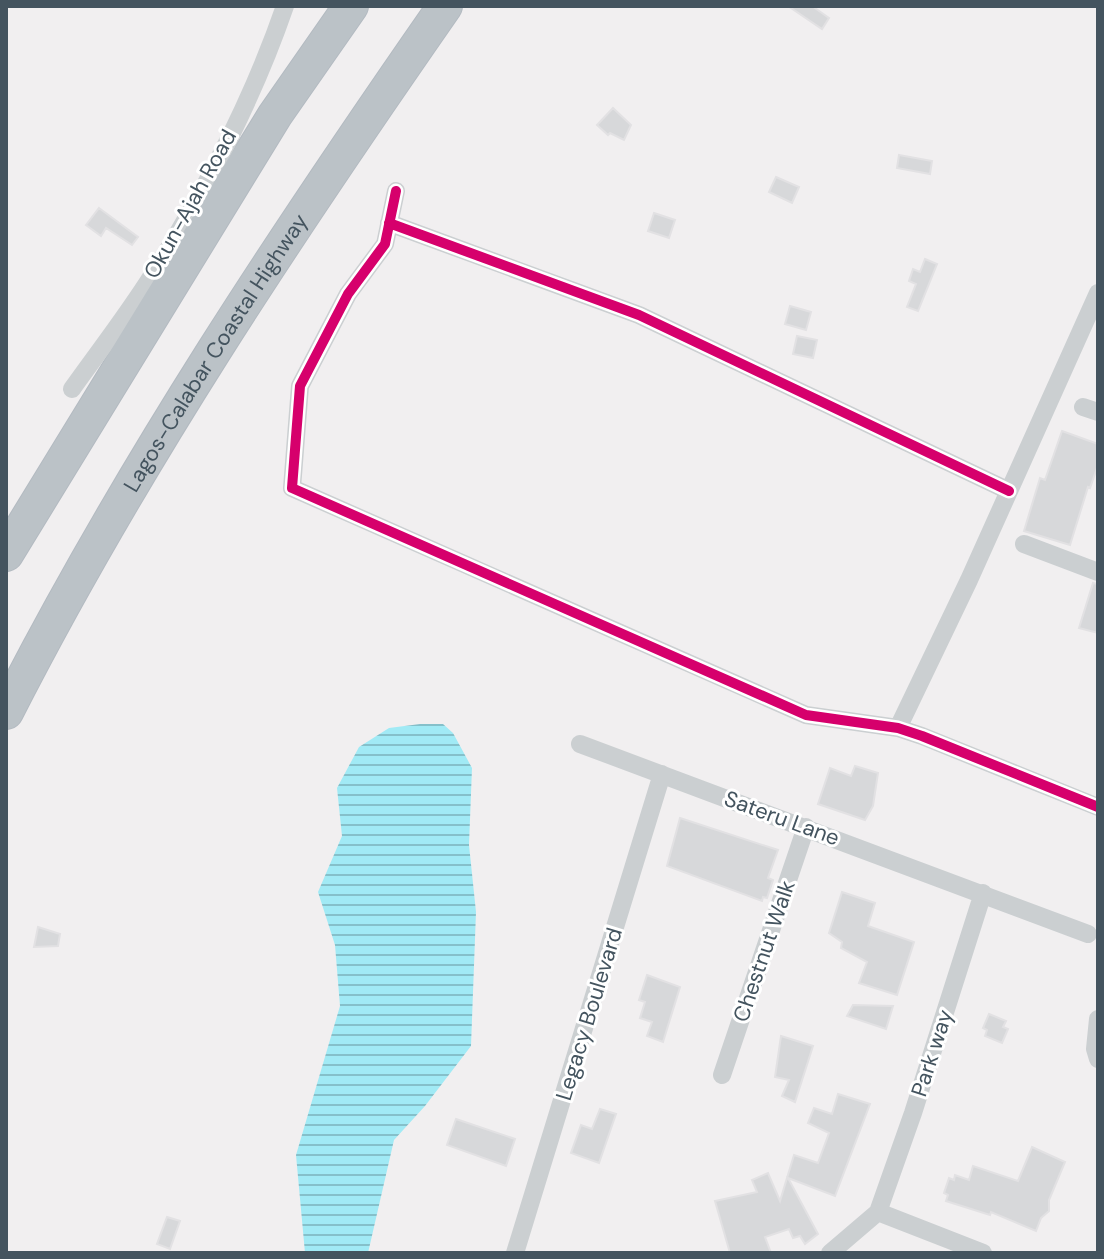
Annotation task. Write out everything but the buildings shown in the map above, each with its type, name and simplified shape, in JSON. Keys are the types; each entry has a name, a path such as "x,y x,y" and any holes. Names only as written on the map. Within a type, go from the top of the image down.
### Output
{"highway":[{"path":"6,554 275,115 351,6"},
{"name":"Lagos-Calabar Coastal Highway","path":"6,712 60,606 164,429 350,143 445,6"}],"street":[{"name":"Okun-Ajah Road","path":"72,389 152,276 188,214 233,130 285,6"},
{"path":"396,191 385,244 348,294 300,386 292,488 806,715 898,728 1098,807"},
{"path":"389,223 639,315 1009,491"},
{"path":"898,728 1098,293"},
{"path":"1024,544 1098,572"},
{"name":"Sateru Lane","path":"580,744 1088,934"},
{"name":"Legacy Boulevard","path":"515,1253 662,774"},
{"name":"Chestnut Walk","path":"722,1075 806,827"},
{"name":"Park way","path":"878,1212 983,893"},
{"path":"1098,1019 1095,1049 1098,1059"},
{"path":"830,1253 878,1212 983,1253"}],"water":[{"path":"443,724 453,733 472,768 469,845 476,912 471,1046 425,1106 394,1140 368,1253 305,1253 296,1155 340,1006 335,945 318,892 342,836 337,788 359,747 389,728"}],"cycle path":[{"path":"396,191 385,244 348,294 300,386 292,488 806,715 898,728 1098,807"},
{"path":"389,223 639,315 1009,491"}]}
